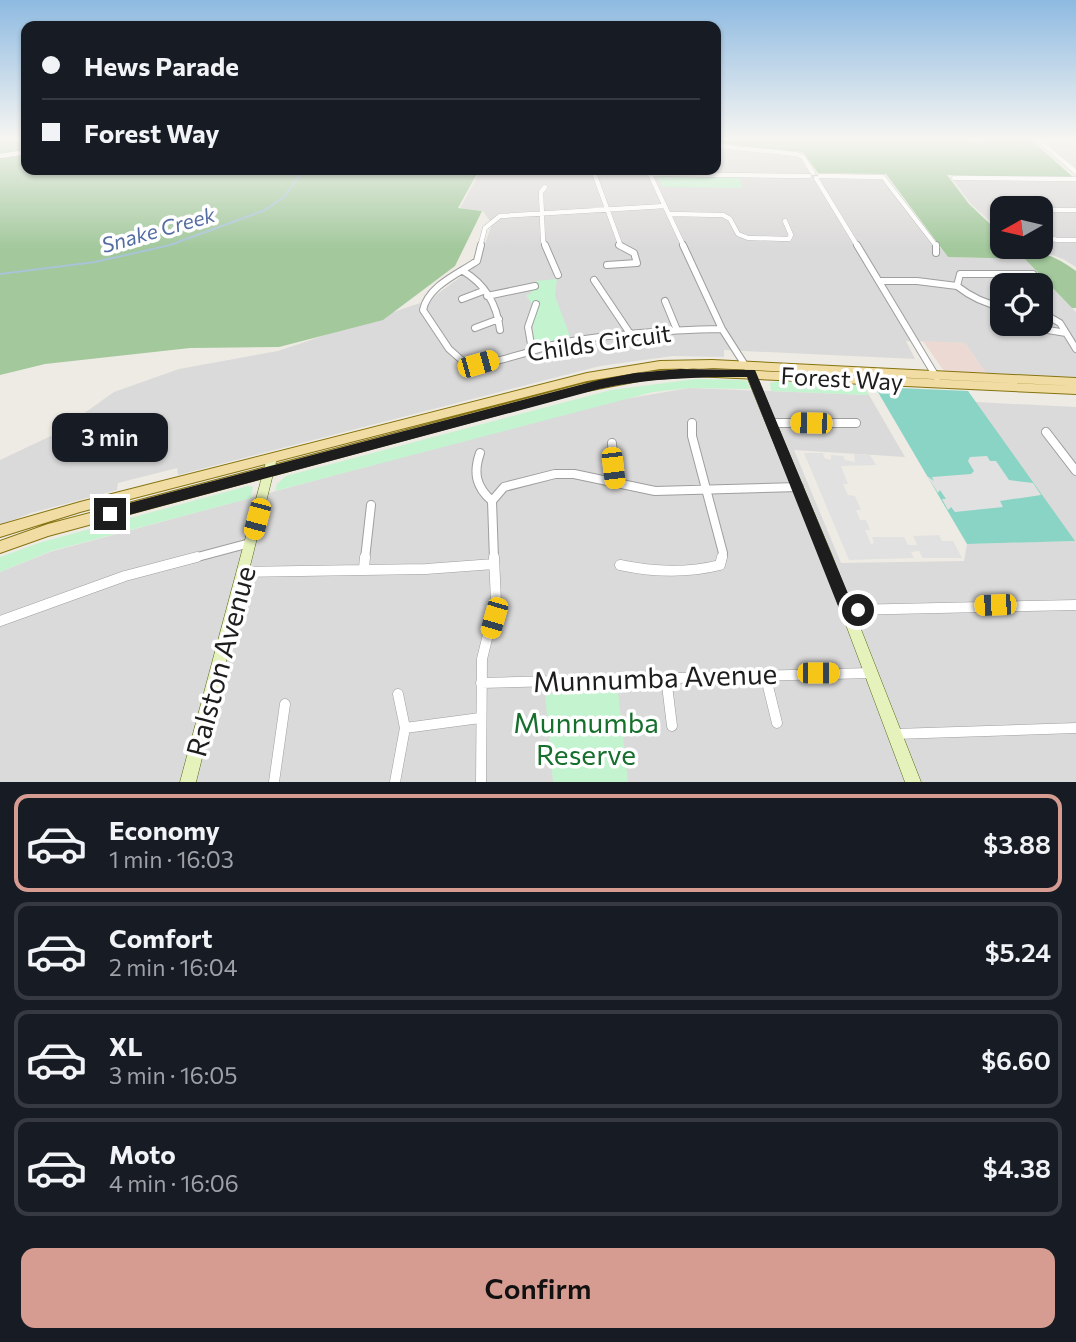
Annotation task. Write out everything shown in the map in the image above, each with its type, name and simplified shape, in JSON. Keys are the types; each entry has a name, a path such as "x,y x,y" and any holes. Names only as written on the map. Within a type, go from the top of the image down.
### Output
{"main road":[{"name":"Forest Way","path":"0,531 72,509 270,465 617,381 680,373 748,369 1076,390"},
{"name":"Forest Way","path":"937,379 1076,382"},
{"name":"Forest Way","path":"0,547 48,530 270,465"}],"street":[{"path":"595,175 619,246 634,253 638,263 607,265"},
{"path":"651,175 722,329 748,369 772,423 848,610 913,782"},
{"path":"794,175 883,177 937,247 936,253"},
{"path":"815,176 937,379"},
{"path":"954,178 1076,179"},
{"path":"545,187 541,192 543,241 558,275"},
{"name":"Childs Circuit","path":"665,206 506,214 494,219 485,228 477,261 432,292 422,305 426,317 460,361 478,364 532,350 631,335 722,329"},
{"path":"1054,210 1076,210"},
{"path":"669,214 723,215 730,219 738,234 753,239 789,239 791,235 785,221"},
{"path":"1054,239 1076,240"},
{"path":"463,271 475,276 499,319 500,330"},
{"path":"957,286 959,276 963,273 990,273"},
{"path":"594,281 631,335"},
{"path":"879,281 917,281 957,286 975,299 990,303"},
{"path":"462,299 535,286"},
{"path":"589,290 599,288"},
{"path":"666,302 677,330"},
{"path":"532,350 528,337 529,318 536,304"},
{"path":"1053,318 1076,349"},
{"path":"475,328 499,319"},
{"path":"1053,331 1066,333"},
{"path":"620,565 637,569 704,568 720,565 723,553 692,436 692,423"},
{"path":"772,423 856,423"},
{"path":"1046,432 1076,471"},
{"path":"612,443 614,482"},
{"path":"480,453 475,477 479,490 492,501"},
{"name":"Ralston Avenue","path":"188,782 270,465"},
{"path":"481,782 482,659 494,618 492,501 504,487 537,476 574,474 654,491 799,487"},
{"path":"364,568 371,505"},
{"path":"0,621 125,576 250,543"},
{"path":"243,572 426,569 494,564"},
{"path":"848,610 1076,605"},
{"name":"Munnumba Avenue","path":"481,683 871,673"},
{"path":"765,674 777,723"},
{"path":"666,677 672,726"},
{"path":"395,782 405,728 398,694"},
{"path":"274,782 285,704"},
{"path":"405,728 480,719"},
{"path":"894,734 1076,728"}],"shaded area":[{"path":"478,175 817,175 822,178 887,180 948,257 1025,259 1038,273 990,273 990,336 1053,336 1053,288 1076,312 1076,377 986,373 965,343 906,341 915,359 724,350 724,357 673,356 600,366 178,475 177,468 118,483 117,490 31,513 0,525 0,460 55,434 114,392 179,369 278,351 429,300 478,263 492,224 483,211 460,208"},
{"path":"953,180 1076,182 1076,267 1054,256 1054,196 990,196 990,221 971,204"},
{"path":"923,341 965,343 986,373 944,371"},
{"path":"875,387 968,391 1075,541 967,544"},
{"path":"689,388 869,395 905,457 794,450 841,563 964,561 967,544 1074,541 975,402 1076,407 1076,782 0,782 0,572 50,552 483,435 607,402"},
{"path":"804,453 823,453 824,458 831,460 831,455 843,456 845,460 855,462 854,454 870,455 876,465 841,466 848,484 843,484 848,495 855,496 861,510 856,510 860,520 866,520 870,530 865,530 871,544 874,543 872,537 904,537 908,545 917,545 913,536 939,535 942,541 953,541 962,558 923,558 919,551 911,552 914,558 849,560"},
{"path":"987,456 990,461 996,461 1009,480 1033,483 1041,495 1000,501 1003,507 955,512 951,507 948,510 942,499 946,499 940,490 938,493 927,476 934,481 932,477 971,474 974,471 968,461 970,457"}],"green space":[{"path":"0,175 476,175 458,208 482,211 455,266 383,320 279,347 190,348 45,364 0,375"},
{"path":"887,175 947,175 969,204 990,224 990,258 948,257"},
{"path":"968,175 1071,175 1074,178"},
{"path":"657,176 739,178 743,188 663,187"},
{"path":"1054,258 1076,271 1076,308 1072,308 1053,288 1053,273 1038,273 1025,259"},
{"path":"557,279 555,296 571,339 534,344 533,323 540,304 531,303 526,295 531,294 530,289 538,287 536,281"},
{"path":"696,379 747,381 750,389 689,388 653,392 275,491 277,484 286,476 611,390"},
{"path":"778,381 864,385 869,395 771,391 770,383"},
{"path":"248,486 253,487 251,498 51,551 0,572 0,557 42,542"},
{"name":"Munnumba Reserve","path":"618,691 628,782 553,782 545,694"}],"waterway":[{"name":"Snake Creek","path":"0,274 95,262 170,245 265,210 284,197 300,175"}],"route":[{"path":"110,514 599,384 680,373 751,373 848,610 858,610"}]}
